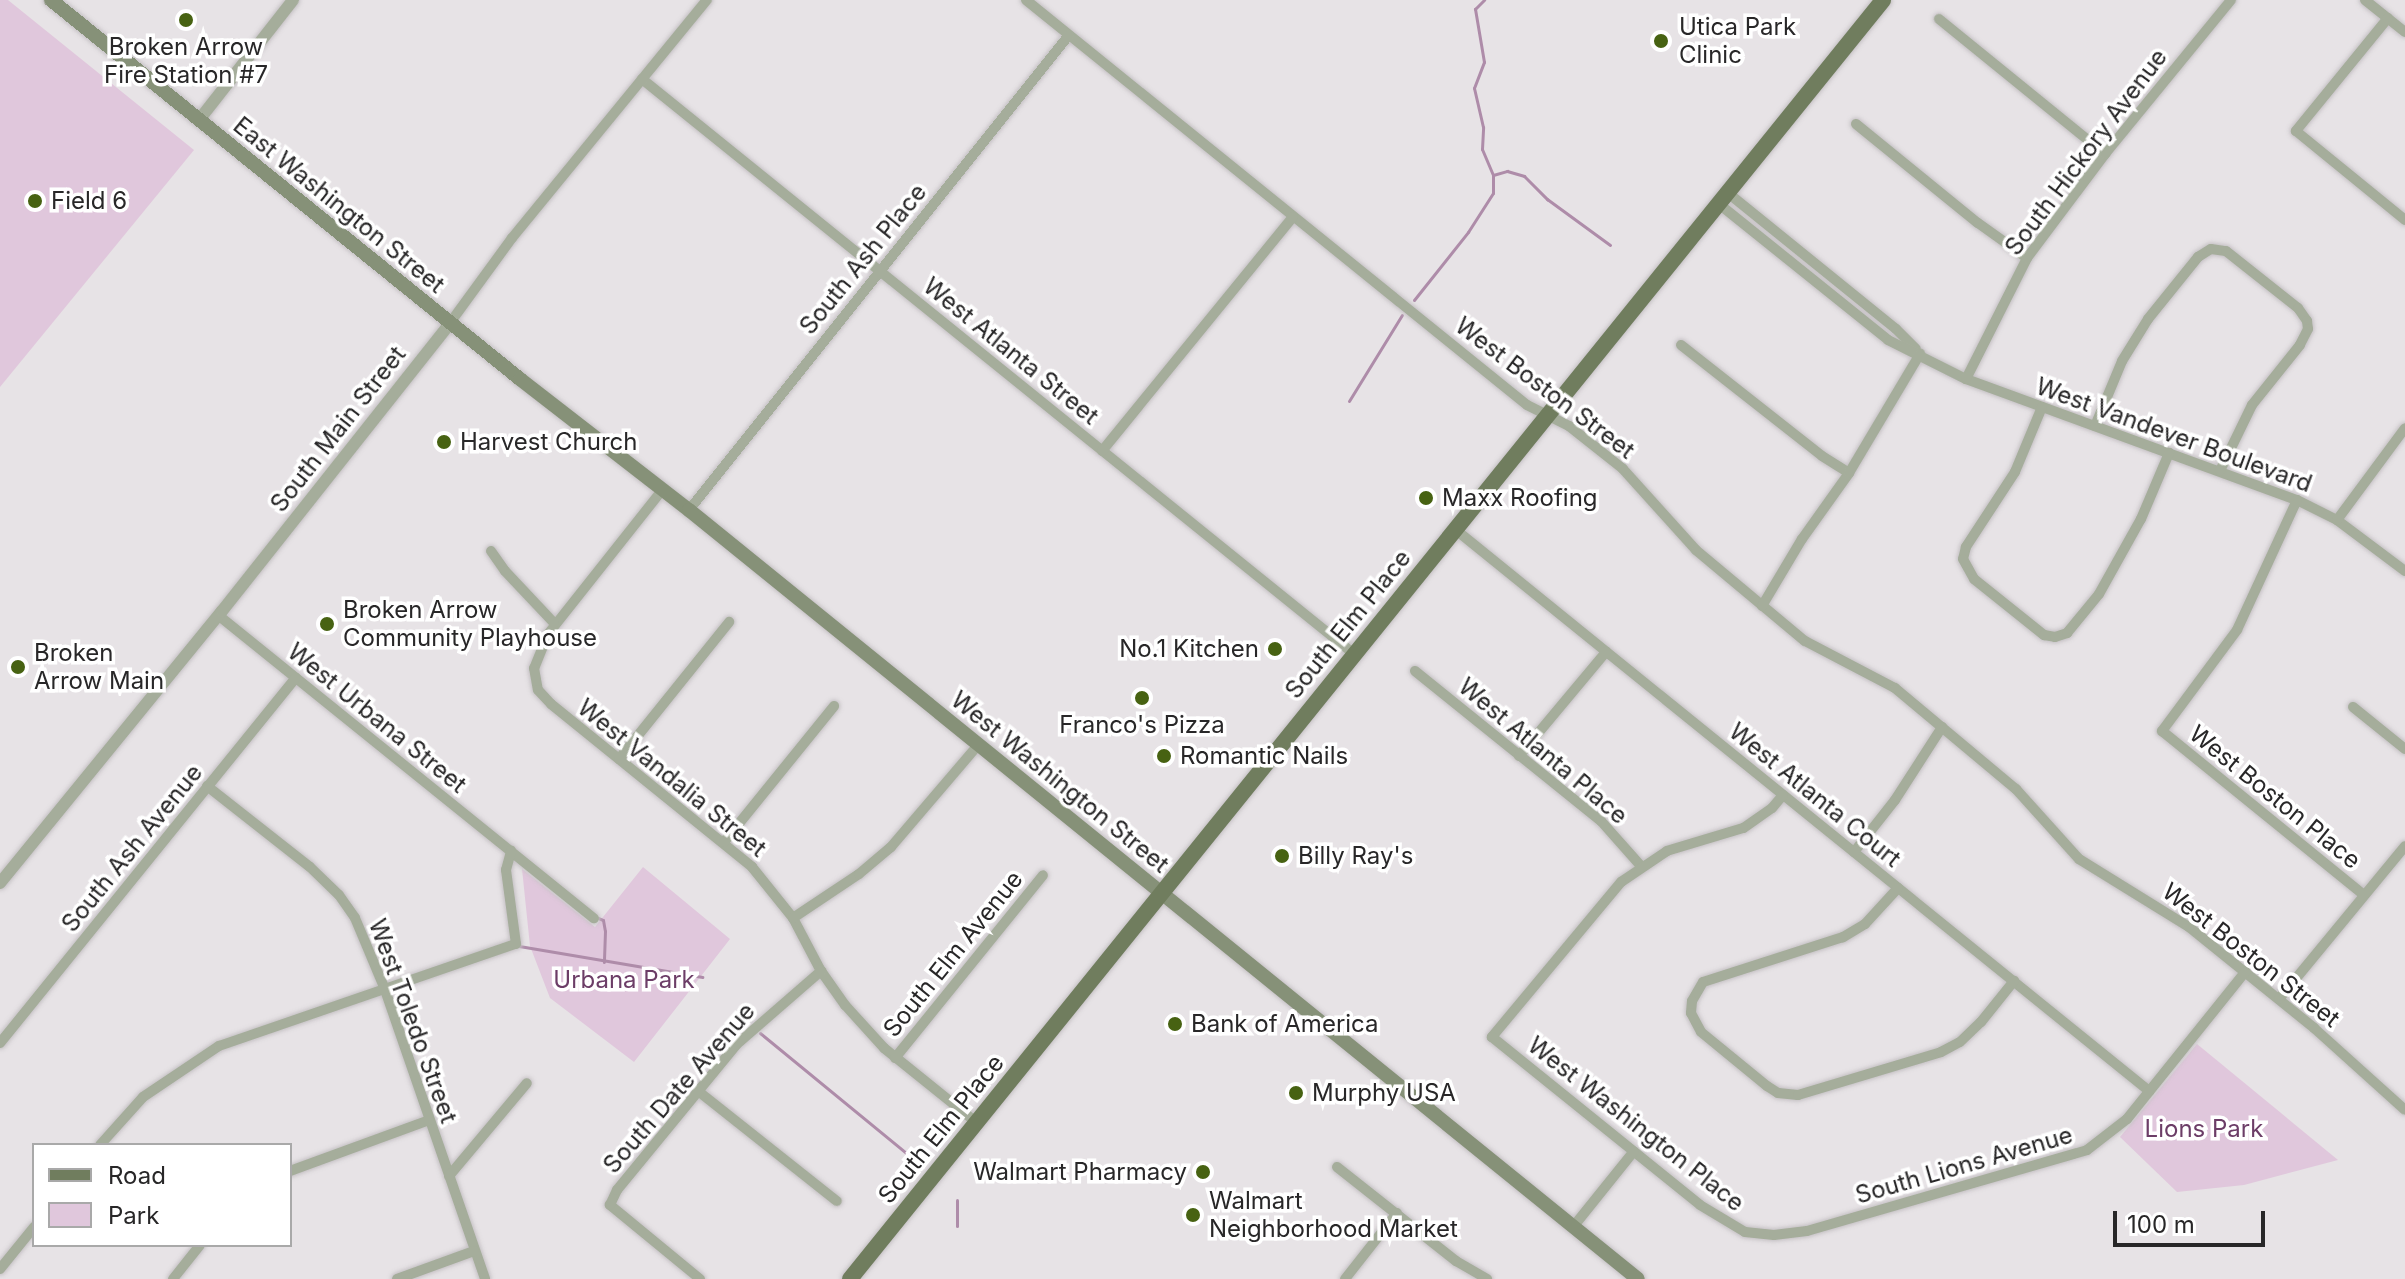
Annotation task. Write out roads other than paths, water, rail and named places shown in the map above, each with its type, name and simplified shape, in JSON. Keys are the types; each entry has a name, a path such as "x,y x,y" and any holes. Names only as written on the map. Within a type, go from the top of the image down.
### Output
{"main road":[{"name":"East Washington Street","path":"51,0 450,323"},
{"name":"South Elm Place","path":"850,1279 1883,0"},
{"name":"West Washington Street","path":"450,323 663,489 1638,1279"}],"street":[{"path":"199,120 293,0"},
{"name":"South Main Street","path":"0,883 450,323 515,234 707,0"},
{"name":"West Boston Street","path":"1026,0 1527,405 1569,426 1623,469 1696,550 1762,606 1821,652 1895,688 2016,789 2079,859 2171,913 2279,999 2405,1110"},
{"name":"South Hickory Avenue","path":"1966,379 2027,258 2105,154 2231,0"},
{"path":"2365,0 2405,32"},
{"path":"2388,18 2296,131 2405,220"},
{"path":"1939,19 2105,154"},
{"name":"South Ash Place","path":"689,510 1069,35"},
{"name":"West Atlanta Street","path":"642,79 1354,654"},
{"path":"1856,124 1978,223 2027,258"},
{"name":"West Vandever Boulevard","path":"1723,198 1896,329 1920,354 1966,379 2297,500 2337,520 2405,571"},
{"path":"1102,451 1293,217"},
{"path":"2095,426 2122,361 2148,319 2198,257 2219,248 2235,257 2287,300 2307,321 2300,345 2252,405 2220,471"},
{"path":"1681,345 1822,456 1849,473"},
{"path":"1762,606 1802,539 1849,473 1920,354"},
{"path":"2042,407 2015,472 1966,547 1963,559 1969,574 2038,631 2050,637 2060,636 2074,627 2113,573 2169,453"},
{"path":"2337,520 2405,428"},
{"path":"491,551 505,571 554,623 663,489"},
{"name":"West Boston Place","path":"2297,500 2237,630 2162,731 2364,895"},
{"name":"West Atlanta Court","path":"1456,530 2149,1091"},
{"name":"West Urbana Street","path":"218,615 594,918"},
{"path":"619,759 729,622"},
{"name":"West Vandalia Street","path":"554,623 536,657 534,676 544,698 724,842 767,883 793,918 821,971 845,1005 895,1058 977,1123"},
{"path":"1519,756 1606,652"},
{"name":"West Atlanta Place","path":"1415,671 1601,821 1641,866"},
{"name":"South Ash Avenue","path":"0,1043 296,678"},
{"path":"724,842 834,706"},
{"path":"2353,707 2405,749"},
{"path":"1854,852 1895,800 1942,727"},
{"path":"793,918 859,874 891,847 979,744"},
{"name":"West Toledo Street","path":"207,786 310,867 339,895 362,930 485,1279"},
{"path":"1641,866 1667,851 1743,828 1772,808 1783,795"},
{"path":"2279,999 2405,846"},
{"path":"102,1143 143,1097 219,1046 516,944 506,870 511,851"},
{"name":"West Washington Place","path":"1641,866 1610,893 1492,1037 1721,1220 1759,1235"},
{"name":"South Elm Avenue","path":"895,1058 1043,875"},
{"path":"1898,888 1865,924 1843,937 1713,977 1696,990 1691,1013 1701,1032 1778,1093 1798,1095 1941,1052 1960,1042 1981,1022 2014,981"},
{"name":"South Date Avenue","path":"700,1279 610,1205 617,1190 757,1024 821,971"},
{"name":"South Lions Avenue","path":"1759,1235 1807,1231 2073,1155 2111,1134 2245,972"},
{"path":"449,1176 527,1083"},
{"path":"698,1091 837,1201"},
{"path":"292,1170 429,1120"},
{"path":"1573,1227 1634,1151"},
{"path":"1337,1167 1456,1261 1487,1279"},
{"path":"1345,1279 1397,1213"},
{"path":"0,1269 32,1229"},
{"path":"173,1279 198,1247"},
{"path":"397,1279 474,1251"}],"waterway":[{"path":"1414,300 1468,232 1493,193 1493,175 1482,149 1483,127 1474,88 1484,62 1475,9 1484,0"},
{"path":"1493,175 1507,171 1524,176 1547,199 1610,245"},
{"path":"1349,401 1402,315"},
{"path":"598,918 603,920 605,931 604,962"},
{"path":"519,946 702,977"},
{"path":"760,1033 916,1161"},
{"path":"957,1200 957,1226"}],"place":[{"name":"Broken Arrow Fire Station #7","path":"186,20"},
{"name":"Utica Park Clinic","path":"1661,41"},
{"name":"Field 6","path":"35,201"},
{"name":"Harvest Church","path":"444,442"},
{"name":"Maxx Roofing","path":"1426,498"},
{"name":"Broken Arrow Community Playhouse","path":"327,624"},
{"name":"No.1 Kitchen","path":"1275,649"},
{"name":"Broken Arrow Main","path":"18,667"},
{"name":"Franco's Pizza","path":"1142,698"},
{"name":"Romantic Nails","path":"1164,756"},
{"name":"Billy Ray's","path":"1282,856"},
{"name":"Bank of America","path":"1175,1024"},
{"name":"Murphy USA","path":"1296,1093"},
{"name":"Walmart Pharmacy","path":"1203,1172"},
{"name":"Walmart Neighborhood Market","path":"1193,1215"}],"park label":[{"name":"Urbana Park","path":"624,980"},
{"name":"Lions Park","path":"2204,1129"}]}
